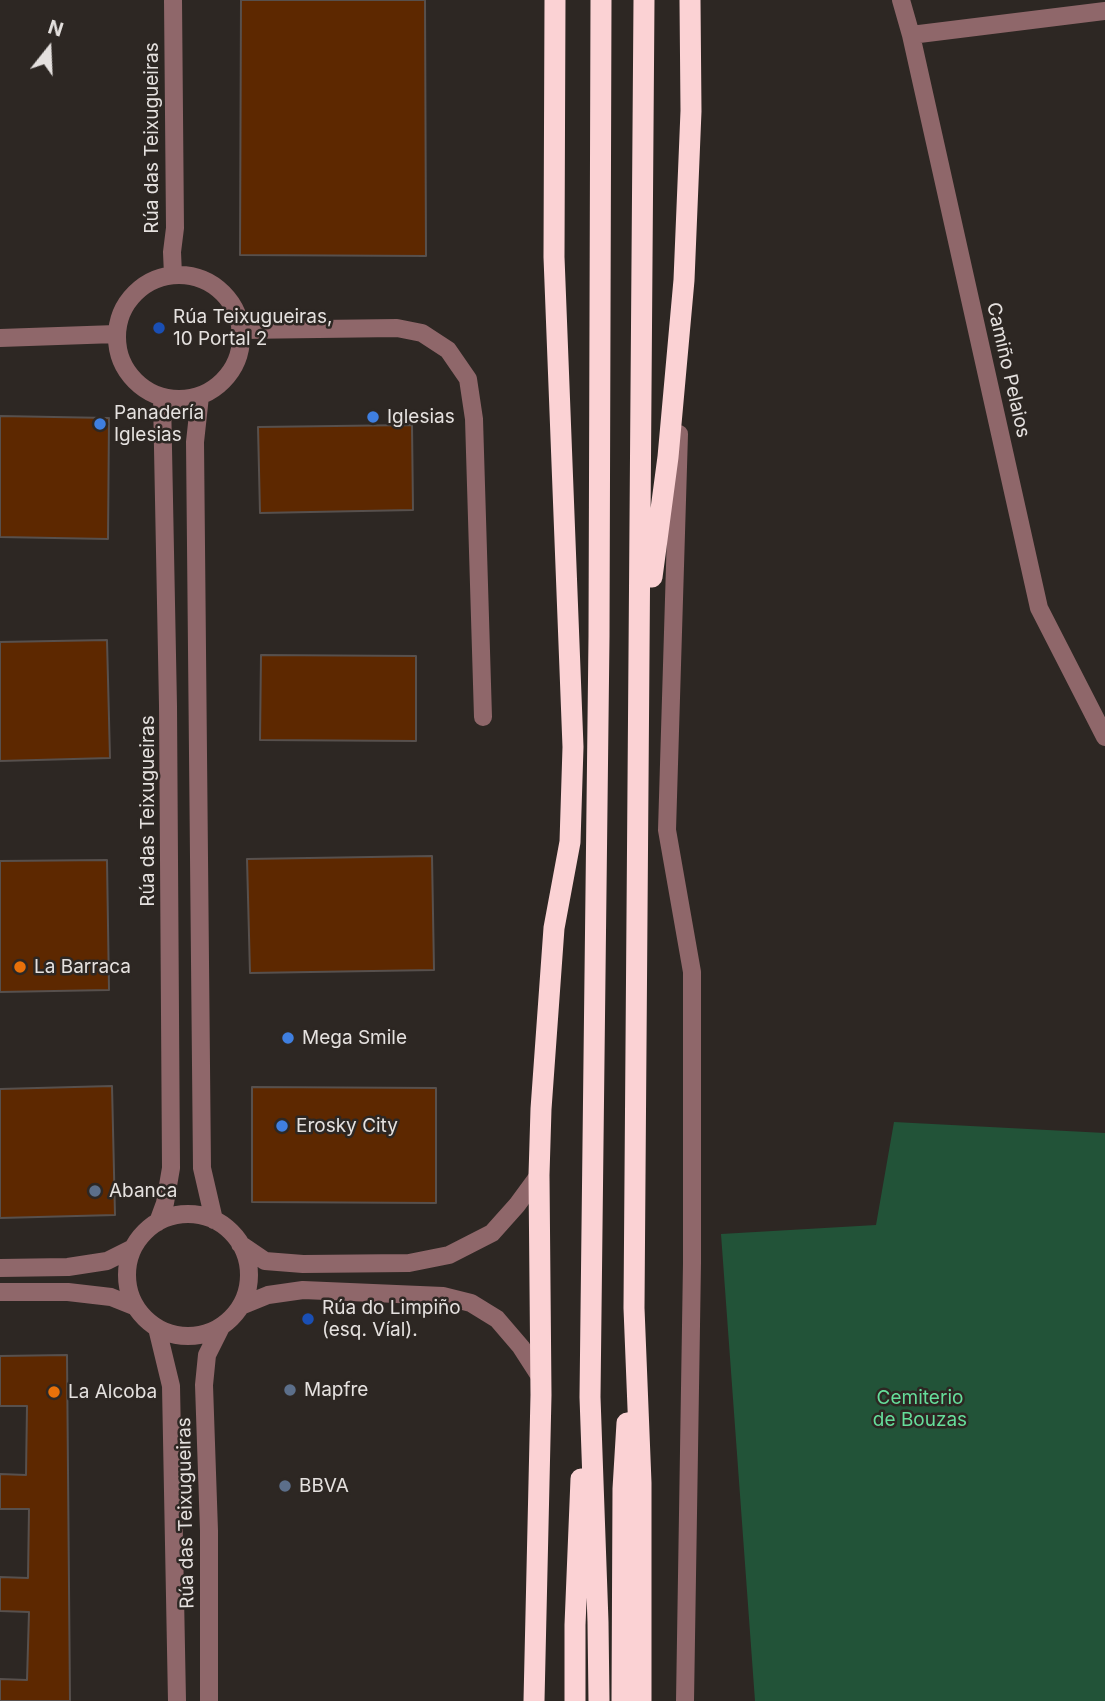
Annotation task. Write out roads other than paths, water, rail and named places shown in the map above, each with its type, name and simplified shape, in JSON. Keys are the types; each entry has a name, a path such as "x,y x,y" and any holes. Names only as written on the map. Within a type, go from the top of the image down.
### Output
{"highway":[{"path":"534,1701 541,1378 541,1109 554,928 570,842 573,747 554,257 555,0"},
{"path":"599,1701 590,1397 599,637 601,0"},
{"path":"641,1701 641,1483 634,1308 645,0"},
{"path":"640,666 668,457 684,280 691,111 690,0"},
{"path":"565,509 599,637"},
{"path":"622,1701 623,1489 634,1308"},
{"path":"575,1701 580,1492 590,1397"}],"street":[{"name":"Rúa das Teixugueiras","path":"173,0 173,275"},
{"name":"Camiño Pelaios","path":"901,0 1039,608 1105,737"},
{"path":"911,35 1105,11"},
{"path":"173,275 192,277 210,284 225,296 235,312 240,330 239,351 232,370 218,386 200,396 181,399 162,397 143,388 128,374 119,355 116,334 128,301 140,288 156,279 173,275"},
{"path":"684,280 667,830 692,972 692,1263 685,1701"},
{"path":"240,330 397,328 422,333 448,350 468,379 474,419 483,717"},
{"path":"0,338 116,334"},
{"path":"200,396 195,442 202,1168 214,1220"},
{"name":"Rúa das Teixugueiras","path":"133,1248 143,1234 158,1222 165,1203 171,1168 168,705 162,397"},
{"path":"240,1244 265,1261 303,1264 409,1263 449,1255 492,1233 539,1175"},
{"path":"158,1222 176,1216 195,1215 214,1220 229,1230 240,1244 247,1260 249,1278 241,1306"},
{"path":"0,1268 68,1267 107,1261 133,1248"},
{"path":"133,1248 127,1268 129,1288 136,1307 145,1318 157,1328 178,1336 201,1335 221,1327"},
{"path":"241,1306 268,1295 303,1290 443,1296 471,1303 497,1319 541,1378"},
{"path":"0,1292 68,1292 111,1297 136,1307"},
{"name":"Rúa das Teixugueiras","path":"209,1701 209,1531 204,1385 207,1354 221,1327 241,1306"},
{"name":"Rúa das Teixugueiras","path":"157,1328 171,1387 177,1701"}],"place":[{"name":"Rúa Teixugueiras, 10 Portal 2","path":"159,328"},
{"name":"Iglesias","path":"373,417"},
{"name":"Panadería Iglesias","path":"100,424"},
{"name":"La Barraca","path":"20,967"},
{"name":"Mega Smile","path":"288,1038"},
{"name":"Erosky City","path":"282,1126"},
{"name":"Abanca","path":"95,1191"},
{"name":"Rúa do Limpiño (esq. Víal).","path":"308,1319"},
{"name":"Mapfre","path":"290,1390"},
{"name":"La Alcoba","path":"54,1392"},
{"name":"BBVA","path":"285,1486"}],"park label":[{"name":"Cemiterio de Bouzas","path":"920,1409"}]}
